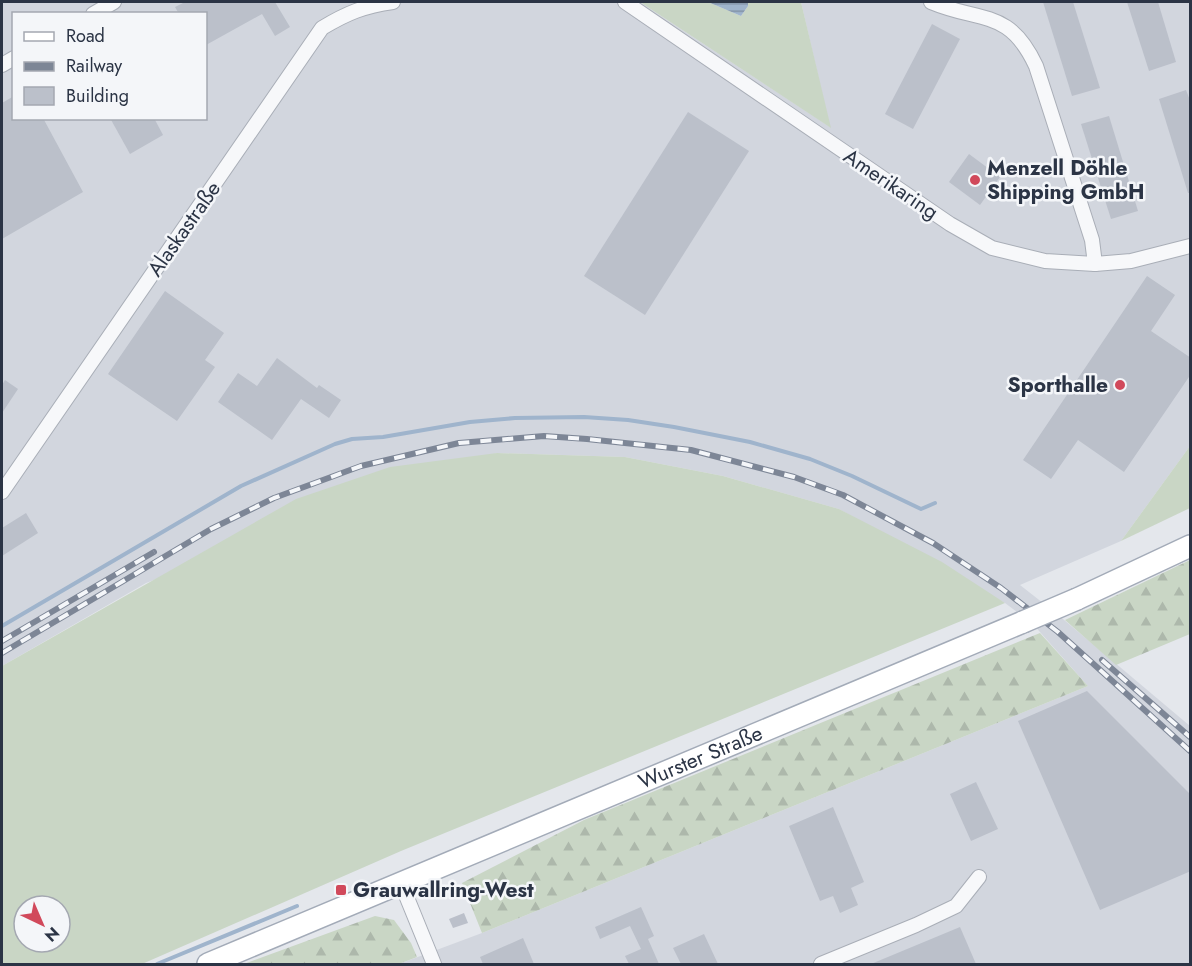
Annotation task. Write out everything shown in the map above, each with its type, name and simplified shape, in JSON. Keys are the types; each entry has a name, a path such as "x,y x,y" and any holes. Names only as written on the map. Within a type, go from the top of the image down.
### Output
{"main road":[{"name":"Wurster Straße","path":"208,964 1023,622 1191,546"}],"street":[{"path":"96,12 114,2"},
{"name":"Alaskastraße","path":"2,492 322,28 345,14 366,6 393,2"},
{"name":"Amerikaring","path":"625,2 950,224 992,248 1046,261 1095,264 1131,261 1191,246"},
{"path":"932,2 962,13 1001,22 1022,40 1030,52 1092,240 1095,264"},
{"path":"821,964 956,906 979,877"},
{"path":"400,883 434,964"}],"shaded area":[{"path":"2,2 640,2 830,127 801,2 1190,2 1190,446 1121,541 1020,585 1190,726 1190,964 399,964 482,933 1088,686 1032,623 1005,603 839,509 723,476 625,457 497,453 146,583 2,666"}],"green space":[{"path":"640,2 708,2 741,16 748,2 801,2 831,128"},
{"path":"1190,446 1190,508 1121,541"},
{"path":"497,453 625,457 723,476 839,509 942,562 1005,603 401,851 142,964 2,964 2,666 296,499 390,467"},
{"path":"1190,560 1190,634 1116,665 1065,620"},
{"path":"1040,633 1088,686 482,933 462,883 584,820"},
{"path":"375,916 394,920 411,943 417,957 399,964 244,964"}],"water":[{"path":"708,2 748,2 748,6 741,16"}],"building":[{"path":"185,2 275,2 290,27 275,36 262,14 207,44 207,12 178,12 175,7"},
{"path":"1043,2 1073,2 1100,88 1072,96"},
{"path":"1127,2 1158,2 1176,62 1149,71"},
{"path":"932,24 960,39 913,129 885,114"},
{"path":"1186,90 1191,103 1191,193 1188,193 1159,99"},
{"path":"12,97 12,120 44,120 83,192 2,239 2,103"},
{"path":"688,112 749,151 645,315 584,276"},
{"path":"1109,116 1138,211 1111,219 1081,124"},
{"path":"111,120 155,120 163,135 130,154"},
{"name":"Menzell Döhle Shipping GmbH","path":"969,154 1000,177 980,205 949,182"},
{"path":"1147,276 1175,295 1151,331 1191,358 1191,374 1124,472 1078,440 1051,479 1023,460"},
{"path":"165,291 224,333 205,360 215,367 177,421 108,374"},
{"path":"277,358 317,388 319,385 341,400 329,418 301,399 272,440 218,402 238,373 257,386"},
{"path":"5,380 18,389 2,413 2,385"},
{"path":"26,513 38,533 2,556 2,528"},
{"path":"1087,691 1191,795 1191,871 1100,910 1018,721"},
{"path":"976,782 998,829 971,841 950,794"},
{"path":"833,807 864,882 851,888 858,905 840,913 833,896 820,901 789,826"},
{"path":"641,907 654,936 648,939 659,964 629,964 625,956 641,949 630,926 600,939 595,927"},
{"path":"464,913 468,923 453,928 449,919"},
{"path":"960,927 976,964 871,964"},
{"path":"704,934 718,964 681,964 673,948"},
{"path":"523,938 534,964 483,964 480,957"}],"waterway":[{"path":"2,626 241,486 335,444 352,439 383,437 470,422 515,418 584,417 628,420 674,427 750,442 810,459 921,509 935,503"},
{"path":"157,964 297,906"}],"railway":[{"path":"2,653 211,529 274,498 361,466 459,443 544,436 587,439 691,450 794,477 843,495 933,543 1001,588 1058,632 1190,751"},
{"path":"2,641 154,552"},
{"path":"1102,660 1190,737"}],"place":[{"name":"Menzell Döhle Shipping GmbH","path":"975,180"},
{"name":"Sporthalle","path":"1120,385"},
{"name":"Grauwallring-West","path":"341,890"}]}
